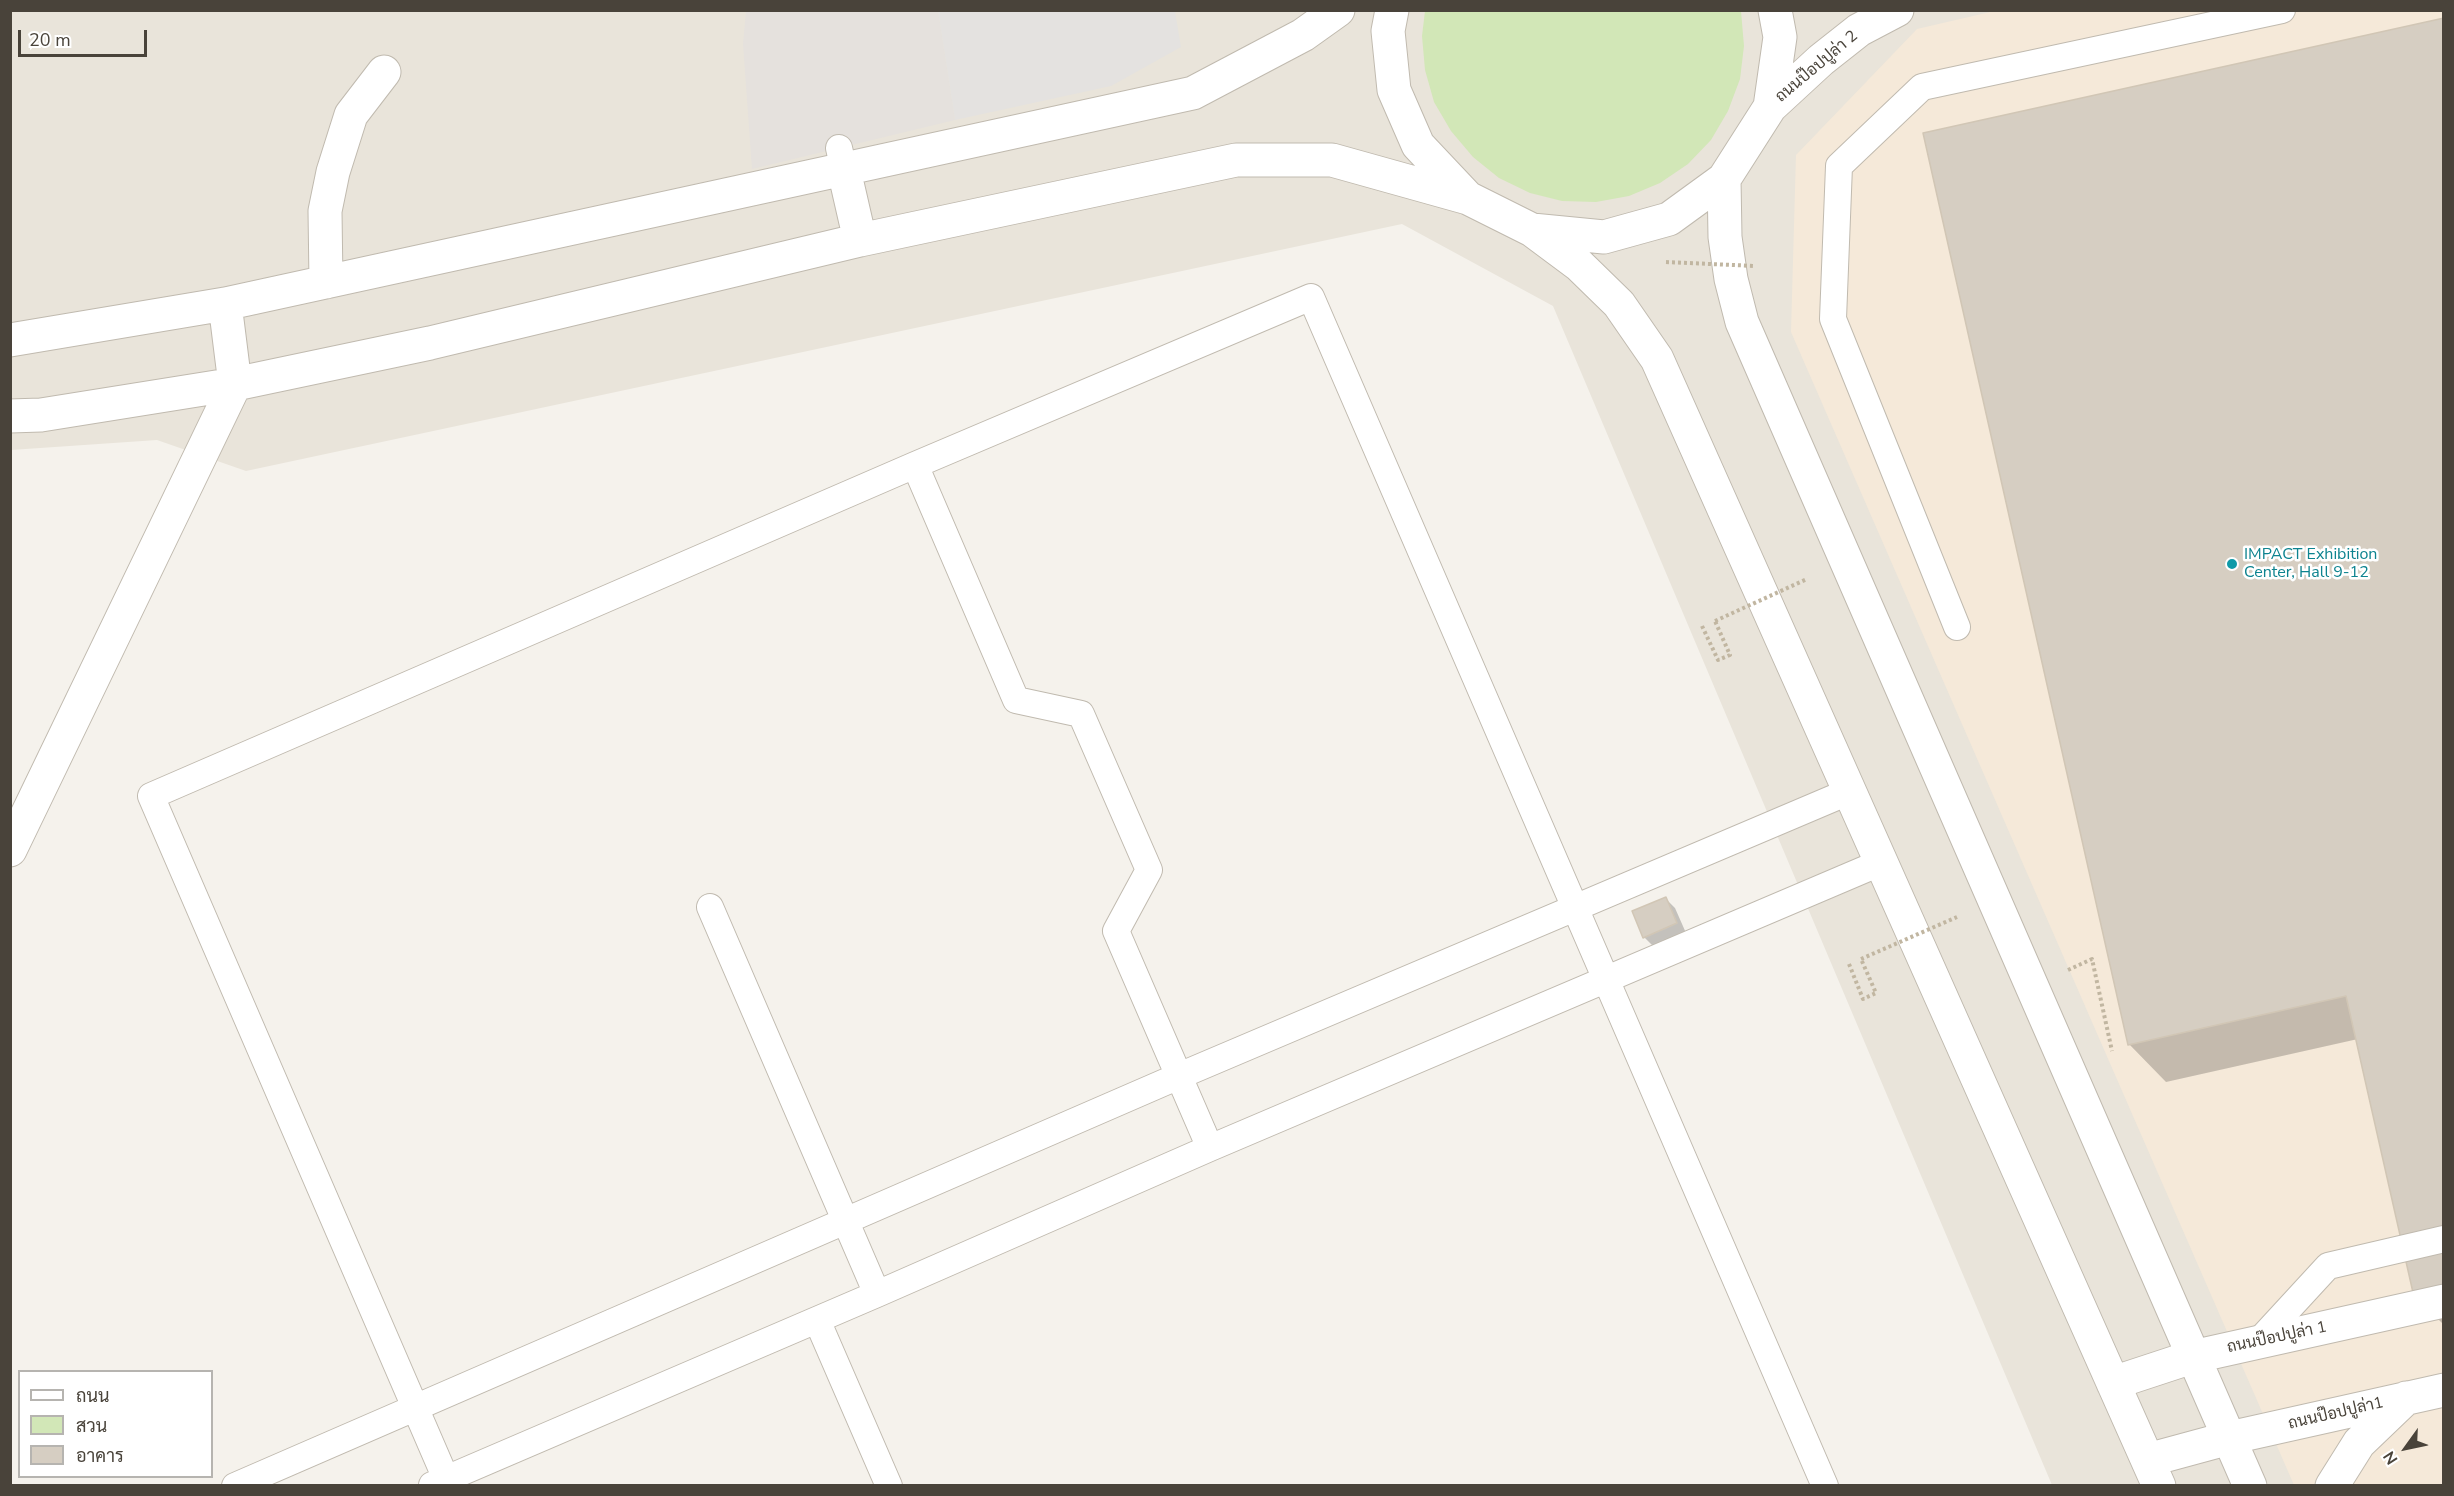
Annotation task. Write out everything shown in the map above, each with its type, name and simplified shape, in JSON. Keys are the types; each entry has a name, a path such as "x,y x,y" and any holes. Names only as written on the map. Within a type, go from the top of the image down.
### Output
{"street":[{"path":"10,340 225,304 841,159 1193,93 1303,35 1338,10"},
{"path":"1392,10 1388,31 1394,90 1418,145 1468,198"},
{"path":"1532,230 1604,237 1669,219 1724,179 1770,107 1780,37 1775,10"},
{"name":"ถนนป๊อปปูล่า 2","path":"1770,107 1859,30 1897,10"},
{"path":"326,282 325,211 333,172 351,115 384,72"},
{"path":"841,159 860,240"},
{"path":"10,416 41,415 235,384 429,343 860,240 1236,160 1332,160 1468,198 1532,230 1579,265 1619,303 1657,359 2153,1473"},
{"path":"1724,179 1725,237 1731,279 1742,322 2250,1485"},
{"path":"10,850 235,384 225,304"},
{"name":"ถนนป๊อปปูล่า 1","path":"2113,1383 2193,1357 2444,1301"},
{"name":"ถนนป๊อปปูล่า1","path":"2153,1473 2229,1438 2444,1390"},
{"path":"2332,1485 2359,1443 2406,1398"}],"lane":[{"path":"1957,627 1833,319 1839,166 1922,87 2282,10"},
{"path":"1825,1485 1606,980 1311,297 915,465 151,796 415,1408 439,1482 1210,1148 1606,980 1882,862"},
{"path":"915,465 1016,700 1081,714 1149,870 1116,931 1210,1148"},
{"path":"235,1485 846,1223 1179,1076 1848,792"},
{"path":"710,907 877,1294"},
{"path":"2258,1342 2328,1266 2444,1239"},
{"path":"817,1320 888,1485"}],"path":[{"path":"1666,262 1755,266"},
{"path":"1702,626 1718,660 1730,655 1715,621 1807,579"},
{"path":"1849,964 1863,999 1876,993 1861,959 1957,917"},
{"path":"2092,960 2112,1051"}],"shaded area":[{"name":"IMPACT Exhibition Center, Hall 9-12","path":"1999,10 2443,11 2443,1485 2294,1485 1791,332 1796,155 1917,29"},
{"path":"11,11 2443,11 2443,1485 2052,1485 1553,306 1402,224 246,471 157,440 11,450"},
{"path":"746,11 938,11 955,120 752,169 743,44"},
{"path":"938,11 1175,11 1181,47 1111,86 955,120"}],"green space":[{"path":"1425,11 1741,11 1744,46 1740,79 1728,111 1711,140 1688,164 1660,183 1629,196 1596,202 1562,201 1530,193 1499,178 1473,157 1451,131 1434,102 1425,70 1422,36"}],"building":[{"name":"IMPACT Exhibition Center, Hall 9-12","path":"2444,18 2444,1291 2414,1297 2346,996 2128,1045 1923,133"},
{"path":"1666,897 1677,923 1643,938 1632,911"}],"place":[{"name":"IMPACT Exhibition Center, Hall 9-12","path":"2232,564"}]}
